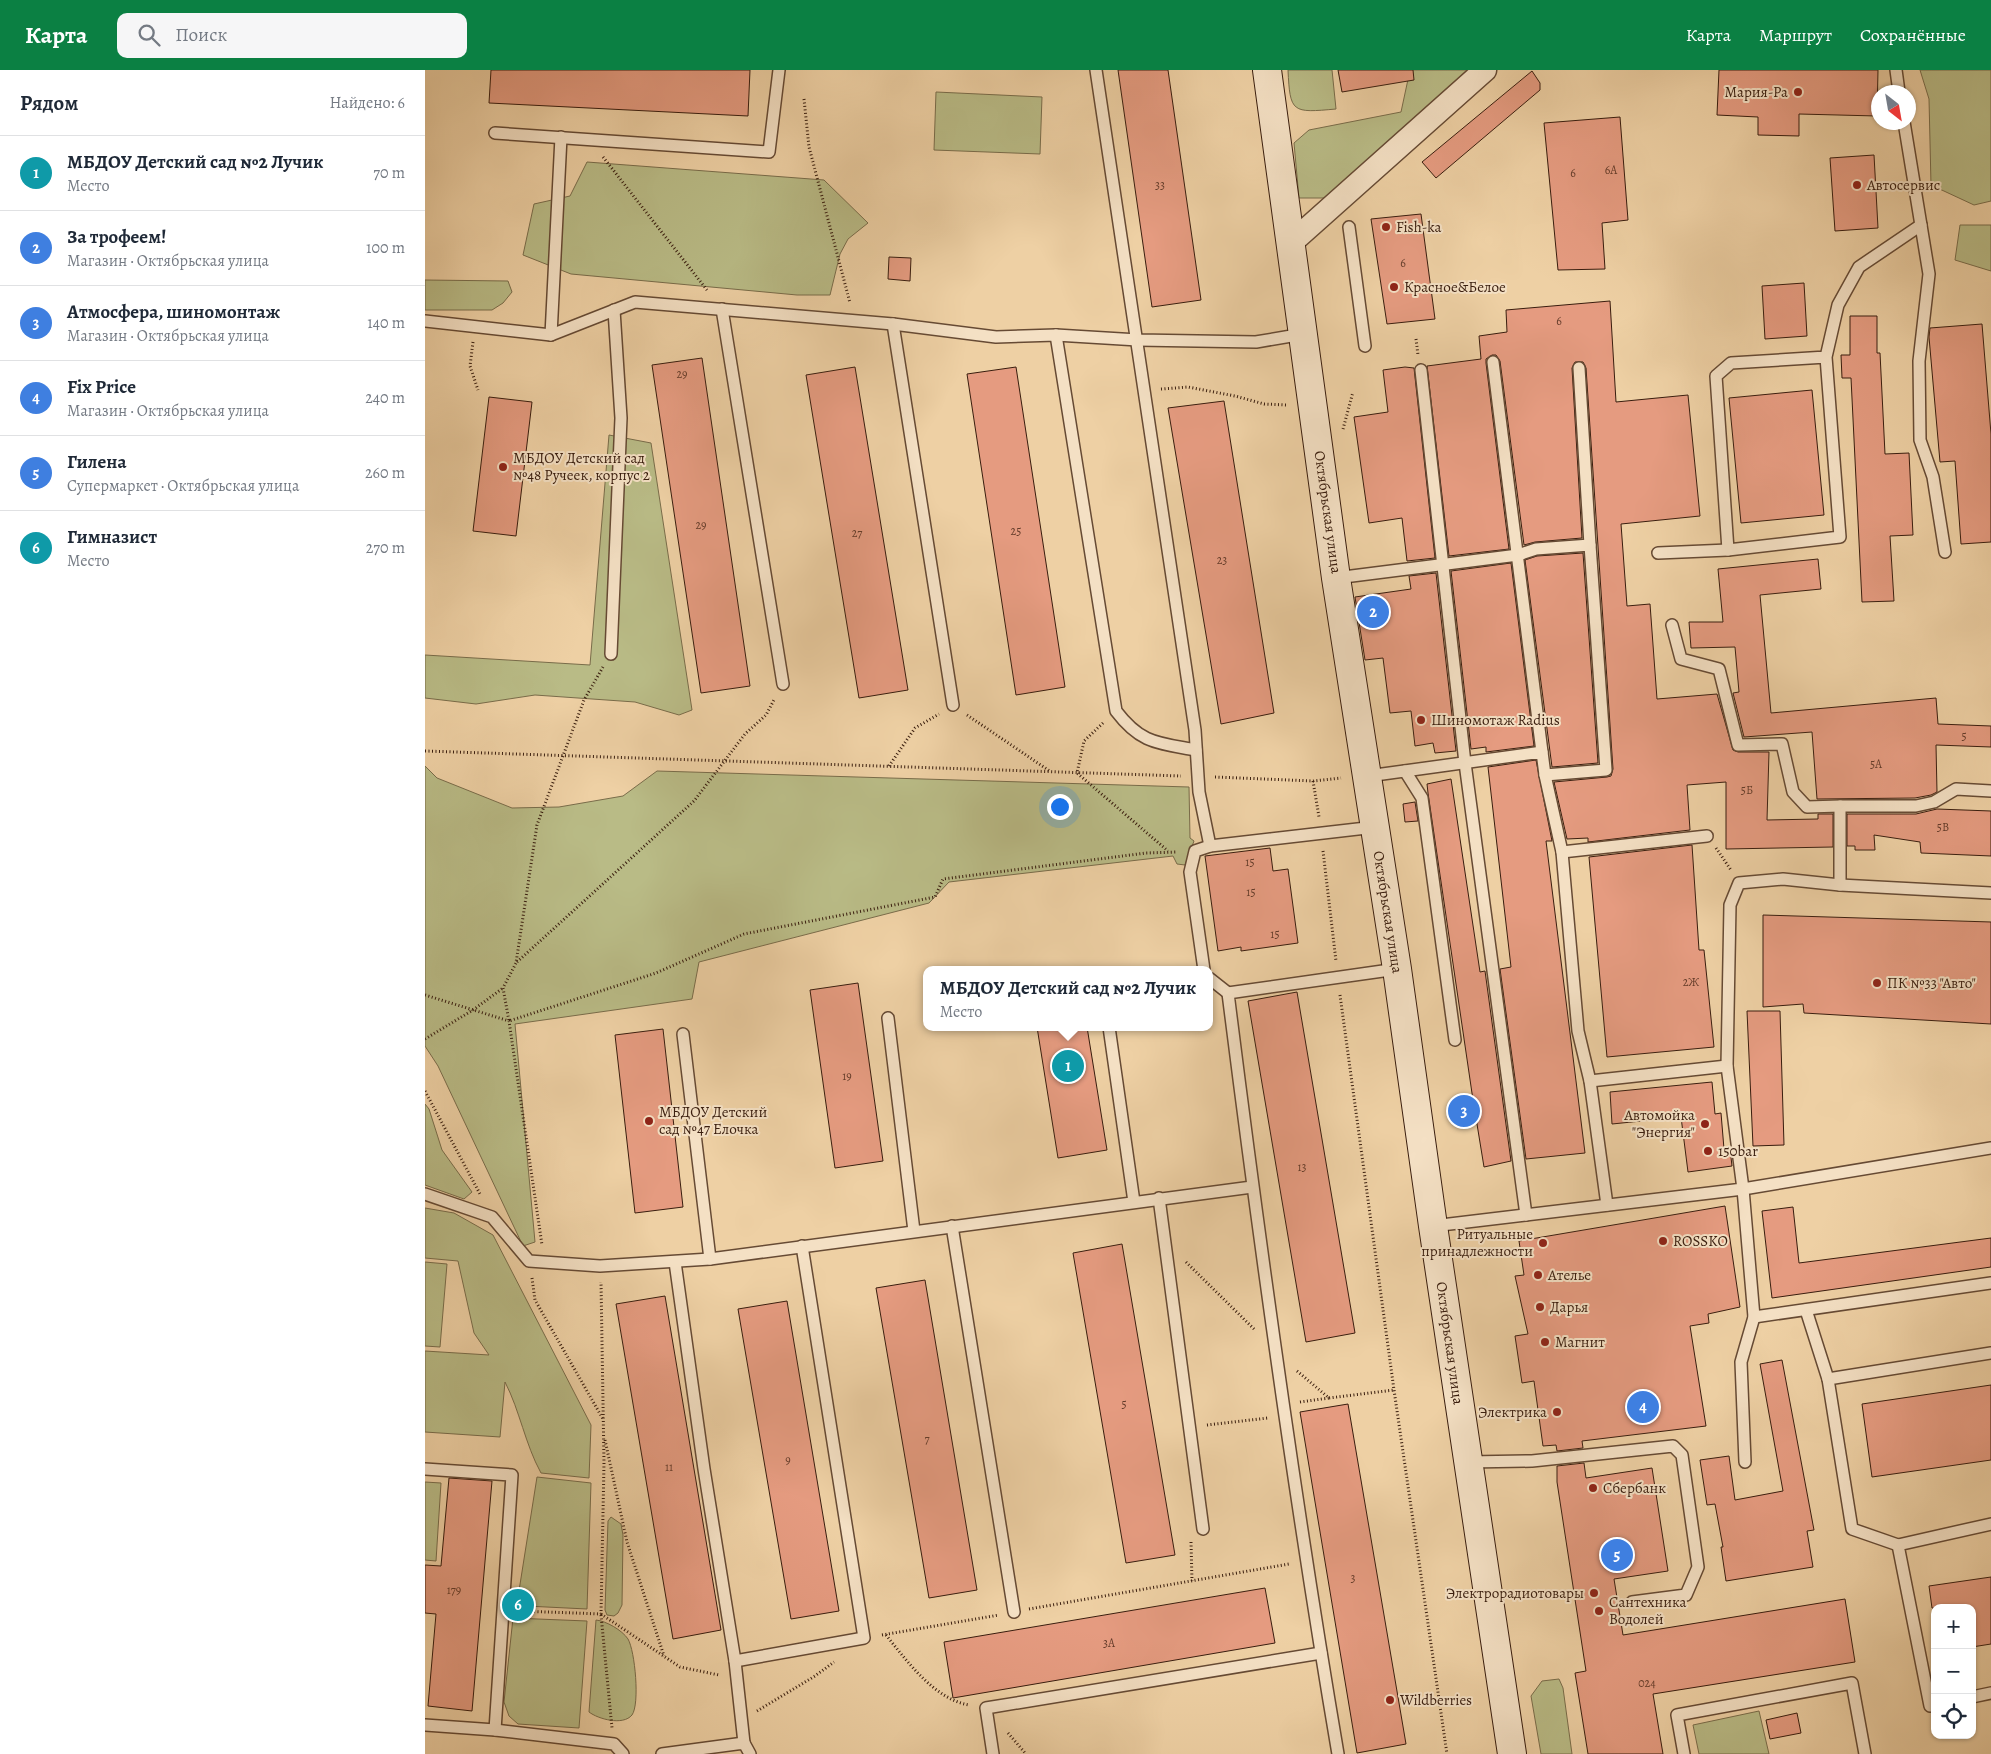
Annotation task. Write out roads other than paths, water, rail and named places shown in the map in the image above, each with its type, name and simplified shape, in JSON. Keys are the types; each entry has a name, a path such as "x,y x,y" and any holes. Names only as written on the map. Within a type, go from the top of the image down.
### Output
{"main road":[{"name":"Октябрьская улица","path":"1267,70 1337,578 1397,969 1509,1754"}],"street":[{"path":"1291,243 1485,70"}],"lane":[{"path":"495,132 769,152 779,70"},
{"path":"1096,70 1138,340 1196,750 1198,777 1210,846"},
{"path":"1896,70 1898,85"},
{"path":"1905,130 1929,274 1919,361 1920,440 1933,477 1945,552"},
{"path":"551,335 561,137"},
{"path":"1658,553 1728,550 1840,537 1826,357 1838,305 1859,267 1921,225"},
{"path":"1349,227 1365,346"},
{"path":"425,321 551,335 635,302 855,320 996,337 1056,335 1138,340 1256,342 1303,334"},
{"path":"611,654 621,418 614,310"},
{"path":"722,310 783,684"},
{"path":"893,324 953,705"},
{"path":"1056,335 1116,711 1129,728 1150,741 1196,750"},
{"path":"1728,550 1716,376 1731,363 1826,357"},
{"path":"1493,362 1545,775 1562,852 1578,1031 1590,1081 1607,1205"},
{"path":"1545,775 1606,770 1579,368"},
{"path":"1421,370 1445,565 1465,763 1526,1215"},
{"path":"1337,578 1518,555 1536,549 1590,545"},
{"path":"1673,625 1681,659 1719,669 1738,745 1782,744 1793,792 1807,807 1916,806 1934,802 1956,789 1991,791"},
{"path":"1368,776 1542,752"},
{"path":"1405,771 1422,798 1455,1040"},
{"path":"1840,806 1840,885"},
{"path":"1203,966 1190,872 1195,851 1210,846 1375,827"},
{"path":"1562,852 1707,836"},
{"path":"1745,1462 1741,1362 1754,1317 1743,1189 1727,1066 1730,905 1739,882 1783,879 1840,885 1991,893"},
{"path":"1228,993 1397,969"},
{"path":"1213,981 1228,993 1252,1187 1321,1653 1338,1754"},
{"path":"888,1018 913,1231"},
{"path":"1110,1031 1134,1202"},
{"path":"683,1034 710,1259"},
{"path":"1590,1081 1727,1066"},
{"path":"1433,1226 1743,1189 1991,1148"},
{"path":"425,1194 492,1216 529,1261 600,1266 710,1259 1252,1187"},
{"path":"1159,1198 1203,1529"},
{"path":"952,1226 1014,1612"},
{"path":"735,1661 864,1638 801,1246"},
{"path":"675,1262 704,1469 735,1661 744,1743 750,1754"},
{"path":"1754,1317 1991,1283"},
{"path":"1806,1310 1828,1379 1852,1529 1898,1545 1991,1524"},
{"path":"1828,1379 1991,1353"},
{"path":"1468,1462 1532,1462 1673,1446 1683,1455 1698,1567 1686,1595 1632,1602"},
{"path":"425,1468 512,1476 495,1730"},
{"path":"1898,1545 1931,1706"},
{"path":"993,1754 986,1708 1321,1653"},
{"path":"1684,1754 1677,1715 1851,1683 1865,1754"},
{"path":"1976,1696 1991,1693"},
{"path":"425,1725 495,1730 614,1744 623,1754"},
{"path":"662,1754 744,1743"}],"place":[{"name":"Мария-Ра","path":"1798,92"},
{"name":"Автосервис","path":"1857,185"},
{"name":"Fish-ka","path":"1386,227"},
{"name":"Красное&Белое","path":"1394,287"},
{"name":"МБДОУ Детский сад №48 Ручеек, корпус 2","path":"503,467"},
{"name":"За трофеем!","path":"1373,612"},
{"name":"Шиномотаж Radius","path":"1421,720"},
{"name":"ПК №33 \"Авто\"","path":"1877,983"},
{"name":"МБДОУ Детский сад №2 Лучик","path":"1068,1066"},
{"name":"Атмосфера, шиномонтаж","path":"1464,1111"},
{"name":"МБДОУ Детский сад №47 Елочка","path":"649,1121"},
{"name":"Автомойка \"Энергия\"","path":"1705,1124"},
{"name":"150bar","path":"1708,1151"},
{"name":"ROSSKO","path":"1663,1241"},
{"name":"Ритуальные принадлежности","path":"1543,1243"},
{"name":"Ателье","path":"1538,1275"},
{"name":"Дарья","path":"1540,1307"},
{"name":"Магнит","path":"1545,1342"},
{"name":"Fix Price","path":"1643,1407"},
{"name":"Электрика","path":"1557,1412"},
{"name":"Сбербанк","path":"1593,1488"},
{"name":"Гилена","path":"1617,1555"},
{"name":"Электрорадиотовары","path":"1594,1593"},
{"name":"Гимназист","path":"518,1605"},
{"name":"Сантехника Водолей","path":"1599,1611"},
{"name":"Wildberries","path":"1390,1700"}]}
